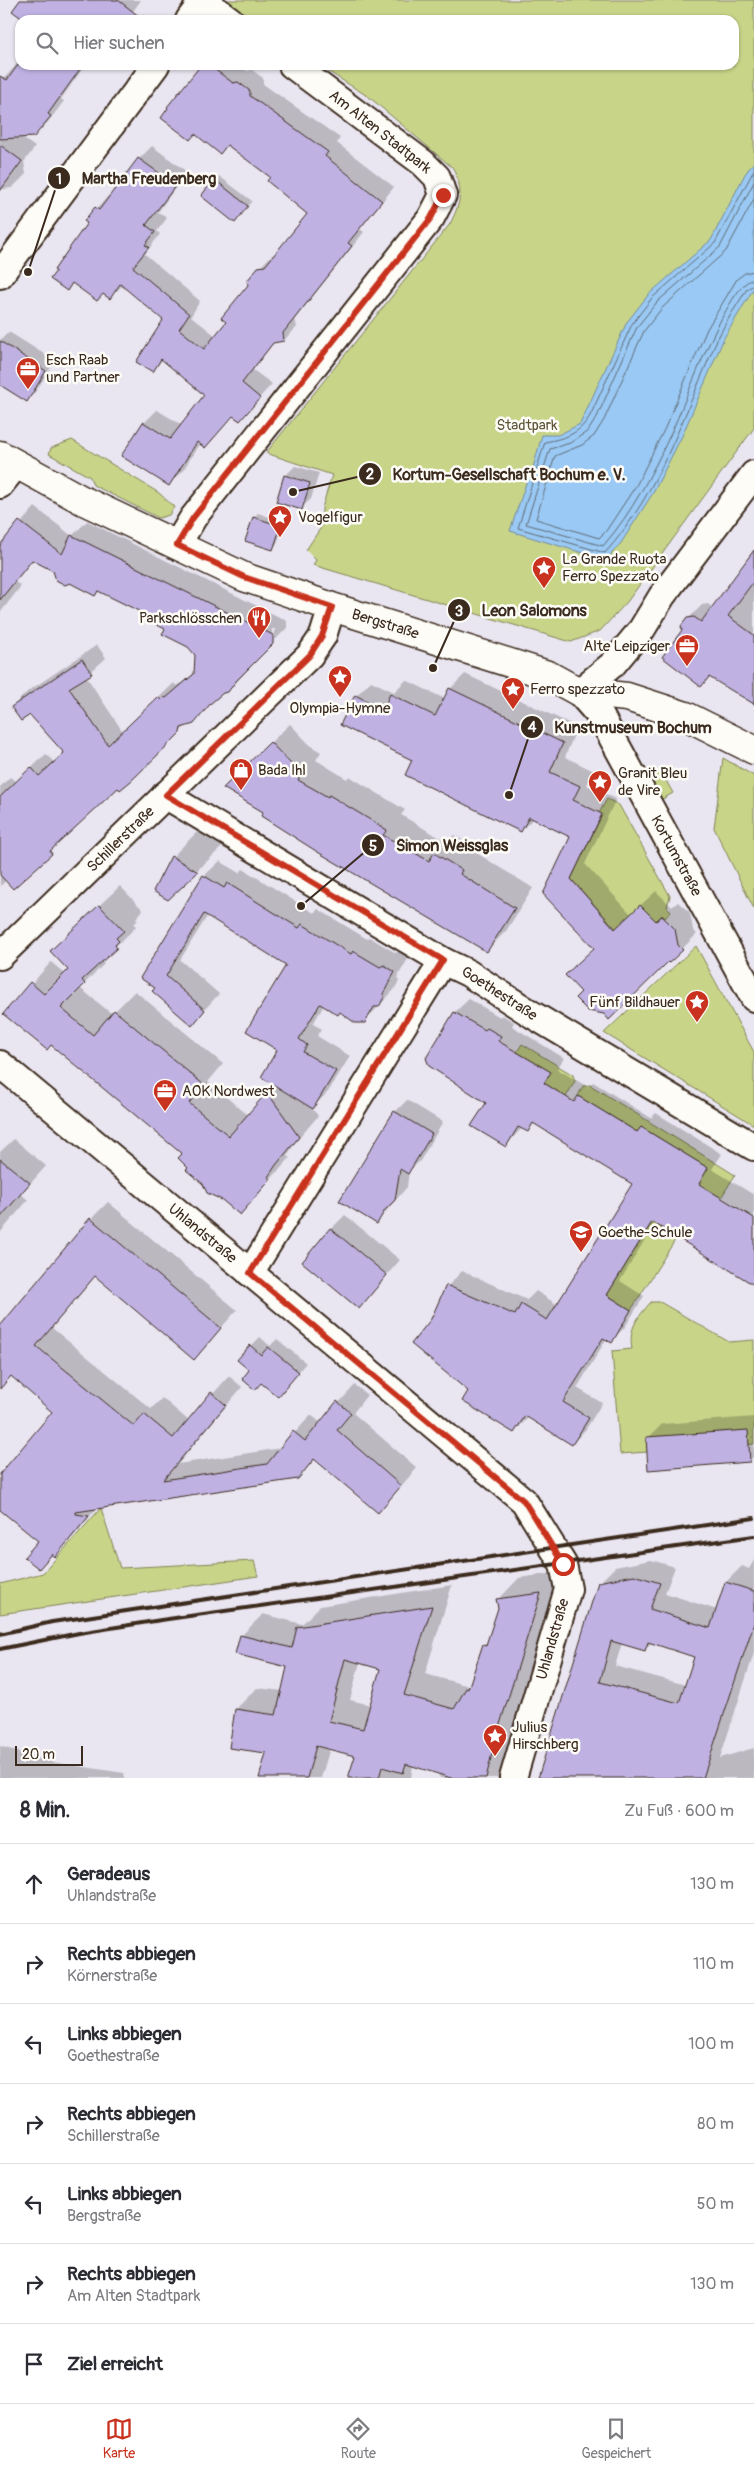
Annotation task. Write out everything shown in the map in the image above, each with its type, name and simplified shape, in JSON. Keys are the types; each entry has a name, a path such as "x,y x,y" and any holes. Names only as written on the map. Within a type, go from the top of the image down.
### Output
{"street":[{"path":"192,15 203,0 223,15"},
{"path":"0,275 152,70"},
{"name":"Am Alten Stadtpark","path":"177,545 193,518 431,218 443,195 437,177 423,163 299,70"},
{"name":"Bergstraße","path":"5,468 244,577 332,607 548,675 580,692 627,697 655,705 716,729 754,750"},
{"path":"580,692 613,664 642,630 662,596 754,474"},
{"name":"Schillerstraße","path":"0,956 310,655 322,636 332,607"},
{"name":"Kortumstraße","path":"580,692 601,716 754,998"},
{"name":"Goethestraße","path":"166,795 468,973 533,1015 754,1147"},
{"path":"250,1273 443,960"},
{"name":"Uhlandstraße","path":"0,1064 524,1501 563,1564 568,1589 513,1778"}],"green space":[{"name":"Stadtpark","path":"226,0 754,0 754,428 627,602 600,631 571,642 313,565 316,560 306,550 322,526 322,508 332,475 266,453 450,224 457,209 460,196 459,183 453,168 369,97 326,70 739,70 739,15 246,15"},
{"path":"72,440 159,493 174,507 169,515 159,518 93,485 90,477 49,454 51,448"},
{"path":"723,758 754,776 754,909 714,828"},
{"path":"661,772 673,793 659,801 648,780"},
{"path":"607,799 619,805 670,896 667,907 671,911 665,918 662,915 655,922 640,905 617,930 571,879 602,815 599,813"},
{"path":"696,946 754,1052 754,1125 604,1033"},
{"path":"522,1044 573,1075 575,1081 558,1111 549,1105 557,1091 544,1083 550,1072 517,1052"},
{"path":"590,1085 735,1175 711,1214 688,1201 708,1168 641,1127 637,1132 578,1096 583,1086"},
{"path":"652,1222 677,1237 631,1310 607,1295"},
{"path":"651,1302 660,1302 729,1342 754,1340 754,1444 620,1454 612,1351 632,1349 631,1335 635,1323"},
{"path":"101,1508 120,1568 254,1561 258,1576 0,1614 0,1584 43,1573"}],"water":[{"path":"754,162 754,288 724,338 682,436 653,493 621,543 606,560 510,531 531,468 533,468 542,435 558,435 580,424 627,322 649,294 711,240 745,174"}],"building":[{"path":"20,0 118,0 138,15 17,15 12,11"},
{"path":"15,69 79,70 48,114 51,116 34,137 0,139 0,76 7,80"},
{"path":"197,70 216,70 233,83 238,82 250,91 250,96 328,152 325,156 382,201 348,243 352,246 283,333 284,341 273,343 242,383 260,398 240,421 233,416 205,448 197,442 169,486 121,456 143,422 170,439 204,395 161,359 153,372 136,362 163,320 120,284 110,299 103,294 97,301 72,283 67,291 50,279 56,271 54,270 87,223 84,221 95,207 99,210 138,158 176,185 146,225 155,232 145,245 149,247 133,267 189,314 179,329 204,349 226,322 221,318 248,285 247,281 258,267 265,266 307,214 267,181 270,177 227,145 220,154 195,134 190,140 161,118 167,107"},
{"path":"0,145 22,161 0,191"},
{"path":"214,179 248,206 235,223 201,196"},
{"path":"0,341 46,371 27,402 0,385"},
{"path":"284,475 310,483 302,510 276,502"},
{"path":"253,517 281,526 273,550 245,541"},
{"path":"19,521 62,554 71,535 273,635 273,644 236,681 228,692 223,693 211,703 194,724 181,728 180,733 131,781 120,790 118,788 50,851 52,854 13,889 0,875 0,797 31,767 39,776 64,753 30,715 21,721 11,707 82,659 92,674 69,688 108,745 158,697 161,700 164,697 166,698 194,674 195,655 188,647 162,634 165,629 153,623 155,619 98,591 95,596 70,583 65,585 56,580 53,571 32,560 0,600 0,545"},
{"path":"754,550 754,581 728,616 754,635 754,704 709,677 701,687 662,657 682,630 681,626 687,618 694,617 701,622"},
{"path":"449,688 563,743 550,772 580,786 573,800 602,814 571,879 615,929 640,905 656,921 662,916 675,929 678,945 683,950 668,962 609,1020 604,1014 588,1011 575,998 581,992 565,975 594,948 543,894 570,837 529,817 521,832 405,775 412,760 340,725 355,695 383,709 390,694 435,716"},
{"path":"270,742 292,765 303,772 298,780 328,797 329,795 387,830 383,835 429,861 434,853 462,870 460,874 515,908 487,952 316,851 261,816 263,812 223,788"},
{"path":"171,856 198,872 168,900 153,891"},
{"path":"203,875 224,888 227,883 299,928 302,924 351,954 353,951 380,967 384,965 395,972 383,994 384,997 379,1007 374,1007 365,1023 355,1023 340,1012 338,1015 320,1004 299,1039 307,1045 303,1052 336,1071 313,1109 261,1077 277,1050 246,1031 286,965 204,914 166,976 205,1010 192,1026 152,991 155,988 140,978"},
{"name":"AOK Nordwest","path":"99,905 124,931 116,938 119,941 115,945 117,948 82,980 85,984 61,1008 93,1035 114,1010 204,1085 189,1103 229,1136 267,1092 299,1137 268,1177 271,1179 240,1215 222,1200 207,1193 203,1184 186,1170 188,1168 178,1158 182,1154 51,1045 47,1050 3,1014 30,982 44,994 68,970 50,951"},
{"path":"454,1012 485,1030 487,1028 501,1036 498,1041 551,1072 544,1083 574,1102 578,1096 637,1132 641,1127 708,1168 699,1184 754,1218 754,1285 652,1222 607,1295 631,1310 612,1343 603,1338 563,1402 589,1418 572,1445 525,1416 514,1433 462,1401 468,1391 411,1344 431,1319 446,1285 515,1315 521,1304 547,1320 632,1184 533,1123 528,1132 518,1127 506,1147 471,1126 486,1103 429,1066 426,1058"},
{"path":"394,1111 432,1134 408,1174 400,1169 395,1200 385,1210 377,1224 339,1201"},
{"path":"0,1159 30,1183 0,1218"},
{"path":"90,1218 221,1328 194,1360 95,1276 36,1346 134,1426 144,1414 173,1438 211,1392 226,1405 163,1480 267,1464 293,1431 305,1441 337,1401 351,1413 337,1430 401,1486 378,1513 314,1459 298,1479 76,1512 76,1514 89,1516 55,1557 52,1554 39,1569 24,1557 38,1541 0,1510 0,1474 52,1412 11,1376 0,1389 0,1326"},
{"path":"330,1228 387,1275 359,1309 302,1262"},
{"path":"250,1345 261,1355 268,1347 299,1372 278,1397 261,1383 255,1390 242,1379 249,1370 237,1360"},
{"path":"748,1430 750,1462 648,1470 646,1437"},
{"path":"634,1575 660,1583 650,1609 710,1628 725,1582 754,1591 754,1623 703,1778 538,1778 598,1582","holes":["611,1641 645,1651 648,1642 694,1657 679,1703 600,1682"]},
{"path":"541,1593 496,1737 486,1778 451,1778 406,1764 403,1773 382,1767 379,1778 348,1778 355,1756 316,1746 307,1778 259,1778 266,1753 229,1748 235,1709 276,1715 287,1667 235,1654 240,1635 292,1648 297,1627 432,1606 404,1695 454,1709 466,1688 468,1689 483,1644 486,1645 498,1608 496,1599","holes":["345,1659 380,1669 363,1729 329,1721"]}],"railway":[{"path":"0,1634 52,1622 754,1518"},
{"path":"0,1649 79,1633 161,1620 754,1536"}],"place":[{"name":"Martha Freudenberg","path":"28,272"},
{"name":"Esch Raab und Partner","path":"28,390"},
{"name":"Kortum-Gesellschaft Bochum e. V.","path":"293,492"},
{"name":"Vogelfigur","path":"280,538"},
{"name":"La Grande Ruota Ferro Spezzato","path":"544,589"},
{"name":"Parkschlösschen","path":"259,639"},
{"name":"Alte Leipziger","path":"687,667"},
{"name":"Leon Salomons","path":"433,668"},
{"name":"Olympia-Hymne","path":"340,698"},
{"name":"Ferro spezzato","path":"513,710"},
{"name":"Bada Ihl","path":"241,791"},
{"name":"Kunstmuseum Bochum","path":"509,795"},
{"name":"Granit Bleu de Vire","path":"600,803"},
{"name":"Simon Weissglas","path":"301,906"},
{"name":"Fünf Bildhauer","path":"697,1023"},
{"name":"AOK Nordwest","path":"165,1112"},
{"name":"Goethe-Schule","path":"581,1253"},
{"name":"Julius Hirschberg","path":"495,1757"}],"route":[{"path":"443,195 431,218 193,518 177,545 244,577 332,607 322,636 310,655 166,795 443,960 250,1273 524,1501 563,1564"}]}
